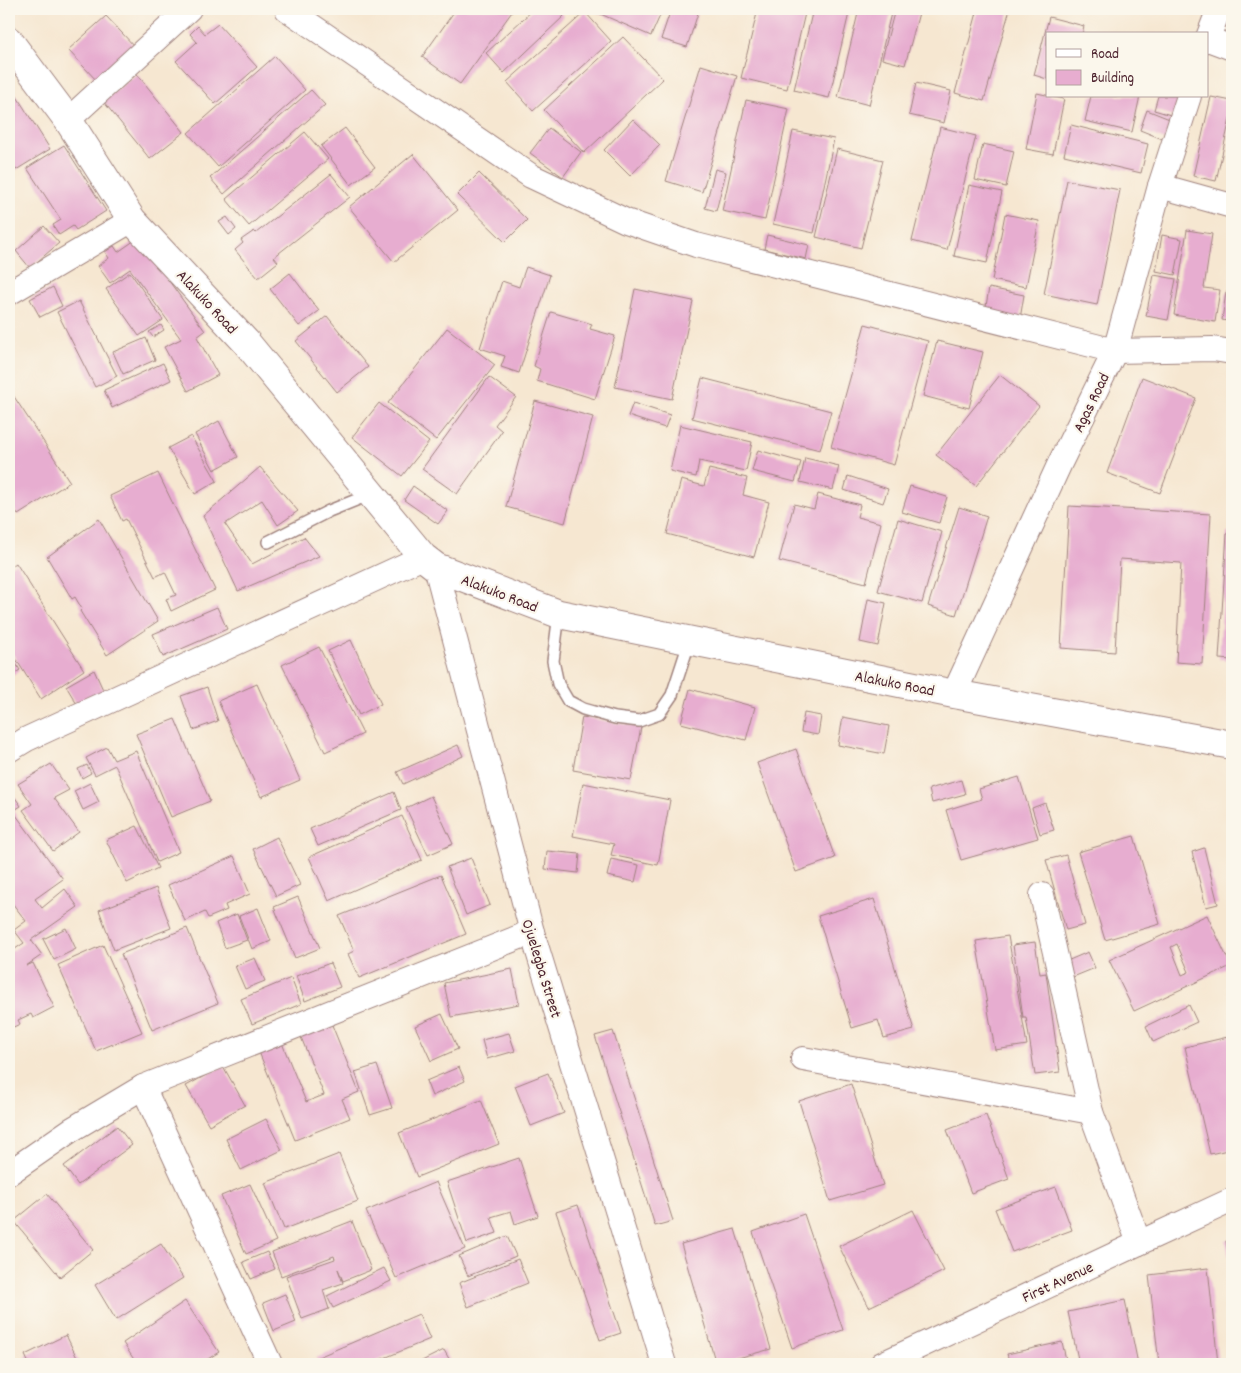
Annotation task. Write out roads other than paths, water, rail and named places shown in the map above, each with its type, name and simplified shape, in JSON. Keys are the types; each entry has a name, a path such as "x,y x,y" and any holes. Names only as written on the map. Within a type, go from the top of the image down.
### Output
{"main road":[{"name":"Alakuko Road","path":"9,41 68,120 132,220 246,342 429,562 559,614 954,694 1232,745"}],"street":[{"path":"68,120 189,9"},
{"path":"287,9 531,176 626,221 696,245 1115,351 1213,349 1232,352"},
{"path":"1208,32 1211,10"},
{"path":"1208,39 1232,48"},
{"name":"Agas Road","path":"954,694 1060,463 1115,351 1160,186 1188,98"},
{"path":"1160,186 1232,206"},
{"path":"9,293 132,220"},
{"path":"9,750 27,739 429,562"},
{"name":"Ojuelegba Street","path":"429,562 532,932 664,1364"},
{"path":"1042,895 1091,1112 1138,1243"},
{"path":"9,1173 71,1130 143,1087 532,932"},
{"path":"803,1059 1091,1112"},
{"path":"143,1087 270,1364"},
{"name":"First Avenue","path":"882,1364 1232,1200"}],"lane":[{"path":"268,542 329,511 371,494"},
{"path":"559,614 553,661 558,684 568,701 583,709 615,718 640,721 659,714 672,695 690,640"}]}
